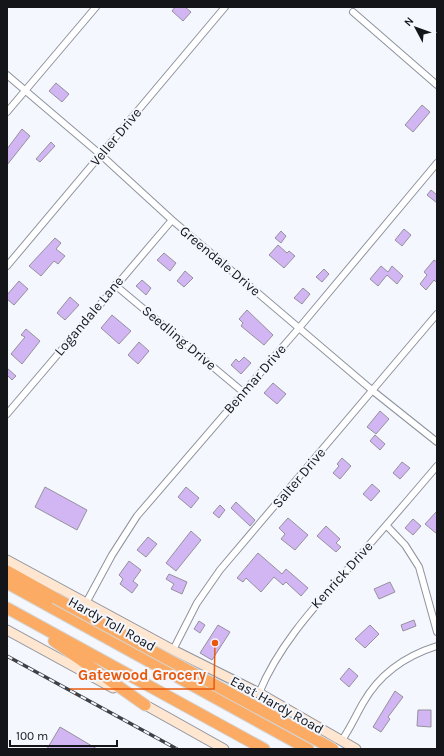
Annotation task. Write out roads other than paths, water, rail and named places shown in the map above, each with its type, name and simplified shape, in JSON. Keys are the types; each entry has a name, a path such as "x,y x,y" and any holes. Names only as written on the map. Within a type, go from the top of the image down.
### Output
{"highway":[{"path":"7,571 333,749"},
{"name":"Hardy Toll Road","path":"7,583 308,749"},
{"path":"11,610 145,705"},
{"path":"11,610 264,749"},
{"path":"244,713 333,749"}],"main road":[{"name":"East Hardy Road","path":"7,560 172,650 259,693 356,749"},
{"path":"7,630 224,749"}],"street":[{"path":"7,112 96,7"},
{"name":"Veller Drive","path":"7,266 226,7"},
{"path":"353,12 437,84"},
{"name":"Greendale Drive","path":"7,75 101,155 172,220 373,390 437,442"},
{"name":"Benmar Drive","path":"86,603 116,548 137,516 299,328 437,163"},
{"name":"Logandale Lane","path":"7,414 115,284 172,220"},
{"name":"Seedling Drive","path":"115,284 243,392"},
{"name":"Salter Drive","path":"172,650 197,603 220,570 437,314"},
{"name":"Kenrick Drive","path":"259,693 268,671 290,637 437,466"},
{"path":"386,526 405,545 419,567 437,632"},
{"path":"342,740 364,701 382,677 404,659 437,646"}],"railway":[{"path":"7,656 177,749"}],"place":[{"name":"Gatewood Grocery","path":"215,643"}]}
